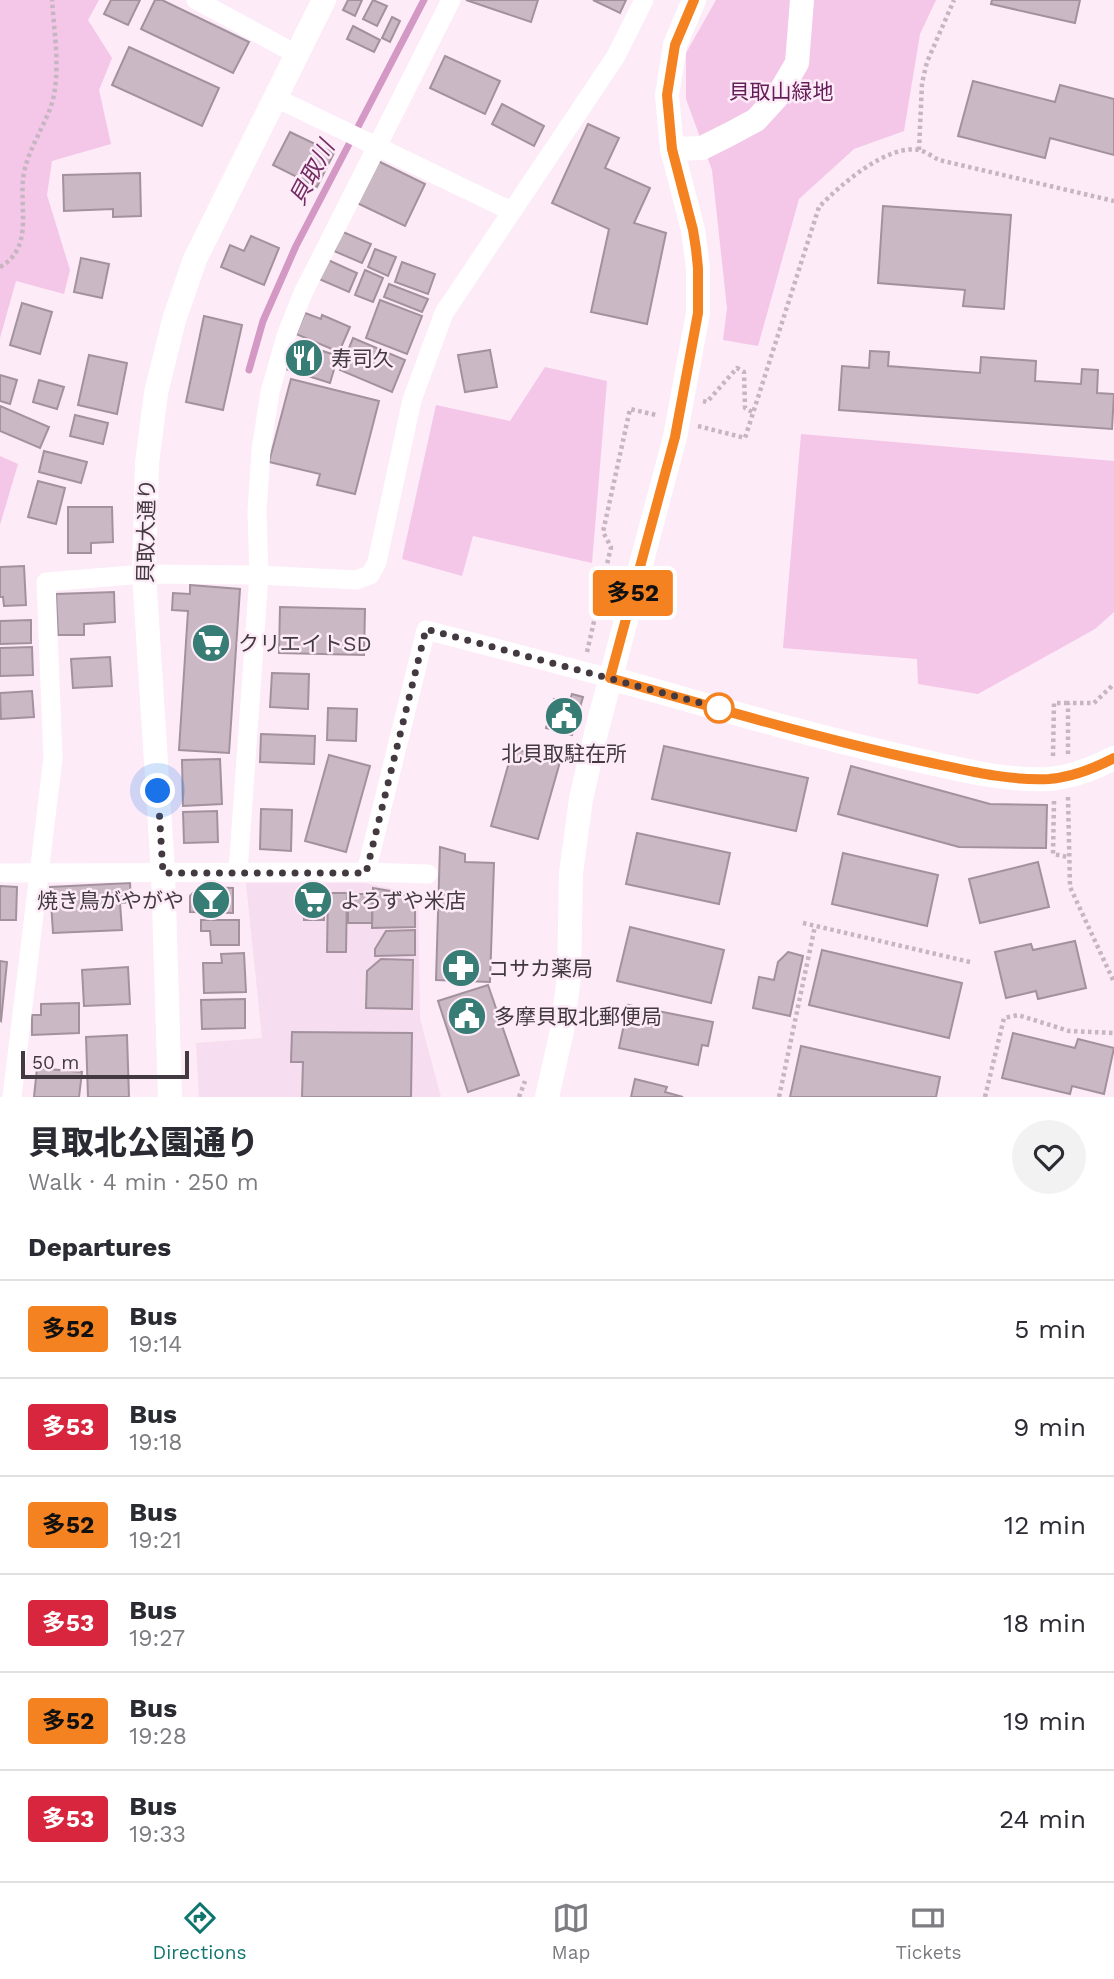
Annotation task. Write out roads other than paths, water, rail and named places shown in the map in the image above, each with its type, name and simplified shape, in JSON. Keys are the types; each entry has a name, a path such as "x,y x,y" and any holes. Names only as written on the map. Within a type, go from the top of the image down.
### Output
{"street":[{"path":"196,0 296,54"},
{"name":"貝取大通り","path":"170,1097 163,873 144,573 147,463 156,393 174,320 195,259 324,0"},
{"path":"238,872 258,575 258,480 270,392 286,336 303,293 372,144 451,0"},
{"path":"12,1097 53,758 46,582 144,573 356,580 370,575 377,562 412,400 444,313 616,56 644,0"},
{"path":"547,1097 562,1031 569,978 570,873 604,676 675,437 698,313 698,268 693,230 672,149 667,95 675,45 694,0"},
{"path":"672,149 702,148 757,120 777,97 797,63 802,0"},
{"path":"274,97 511,211"},
{"path":"366,873 426,629 839,742 1001,778 1051,779 1095,768 1114,758"},
{"path":"0,873 428,874"}],"waterway":[{"name":"貝取川","path":"249,370 263,321 296,246 424,0"}],"place":[{"name":"寿司久","path":"304,358"},
{"name":"クリエイトSD","path":"211,643"},
{"name":"北貝取駐在所","path":"564,716"},
{"name":"焼き鳥がやがや","path":"211,900"},
{"name":"よろずや米店","path":"313,900"},
{"name":"コサカ薬局","path":"461,968"},
{"name":"多摩貝取北郵便局","path":"467,1016"}],"park label":[{"name":"貝取山緑地","path":"781,91"}]}
